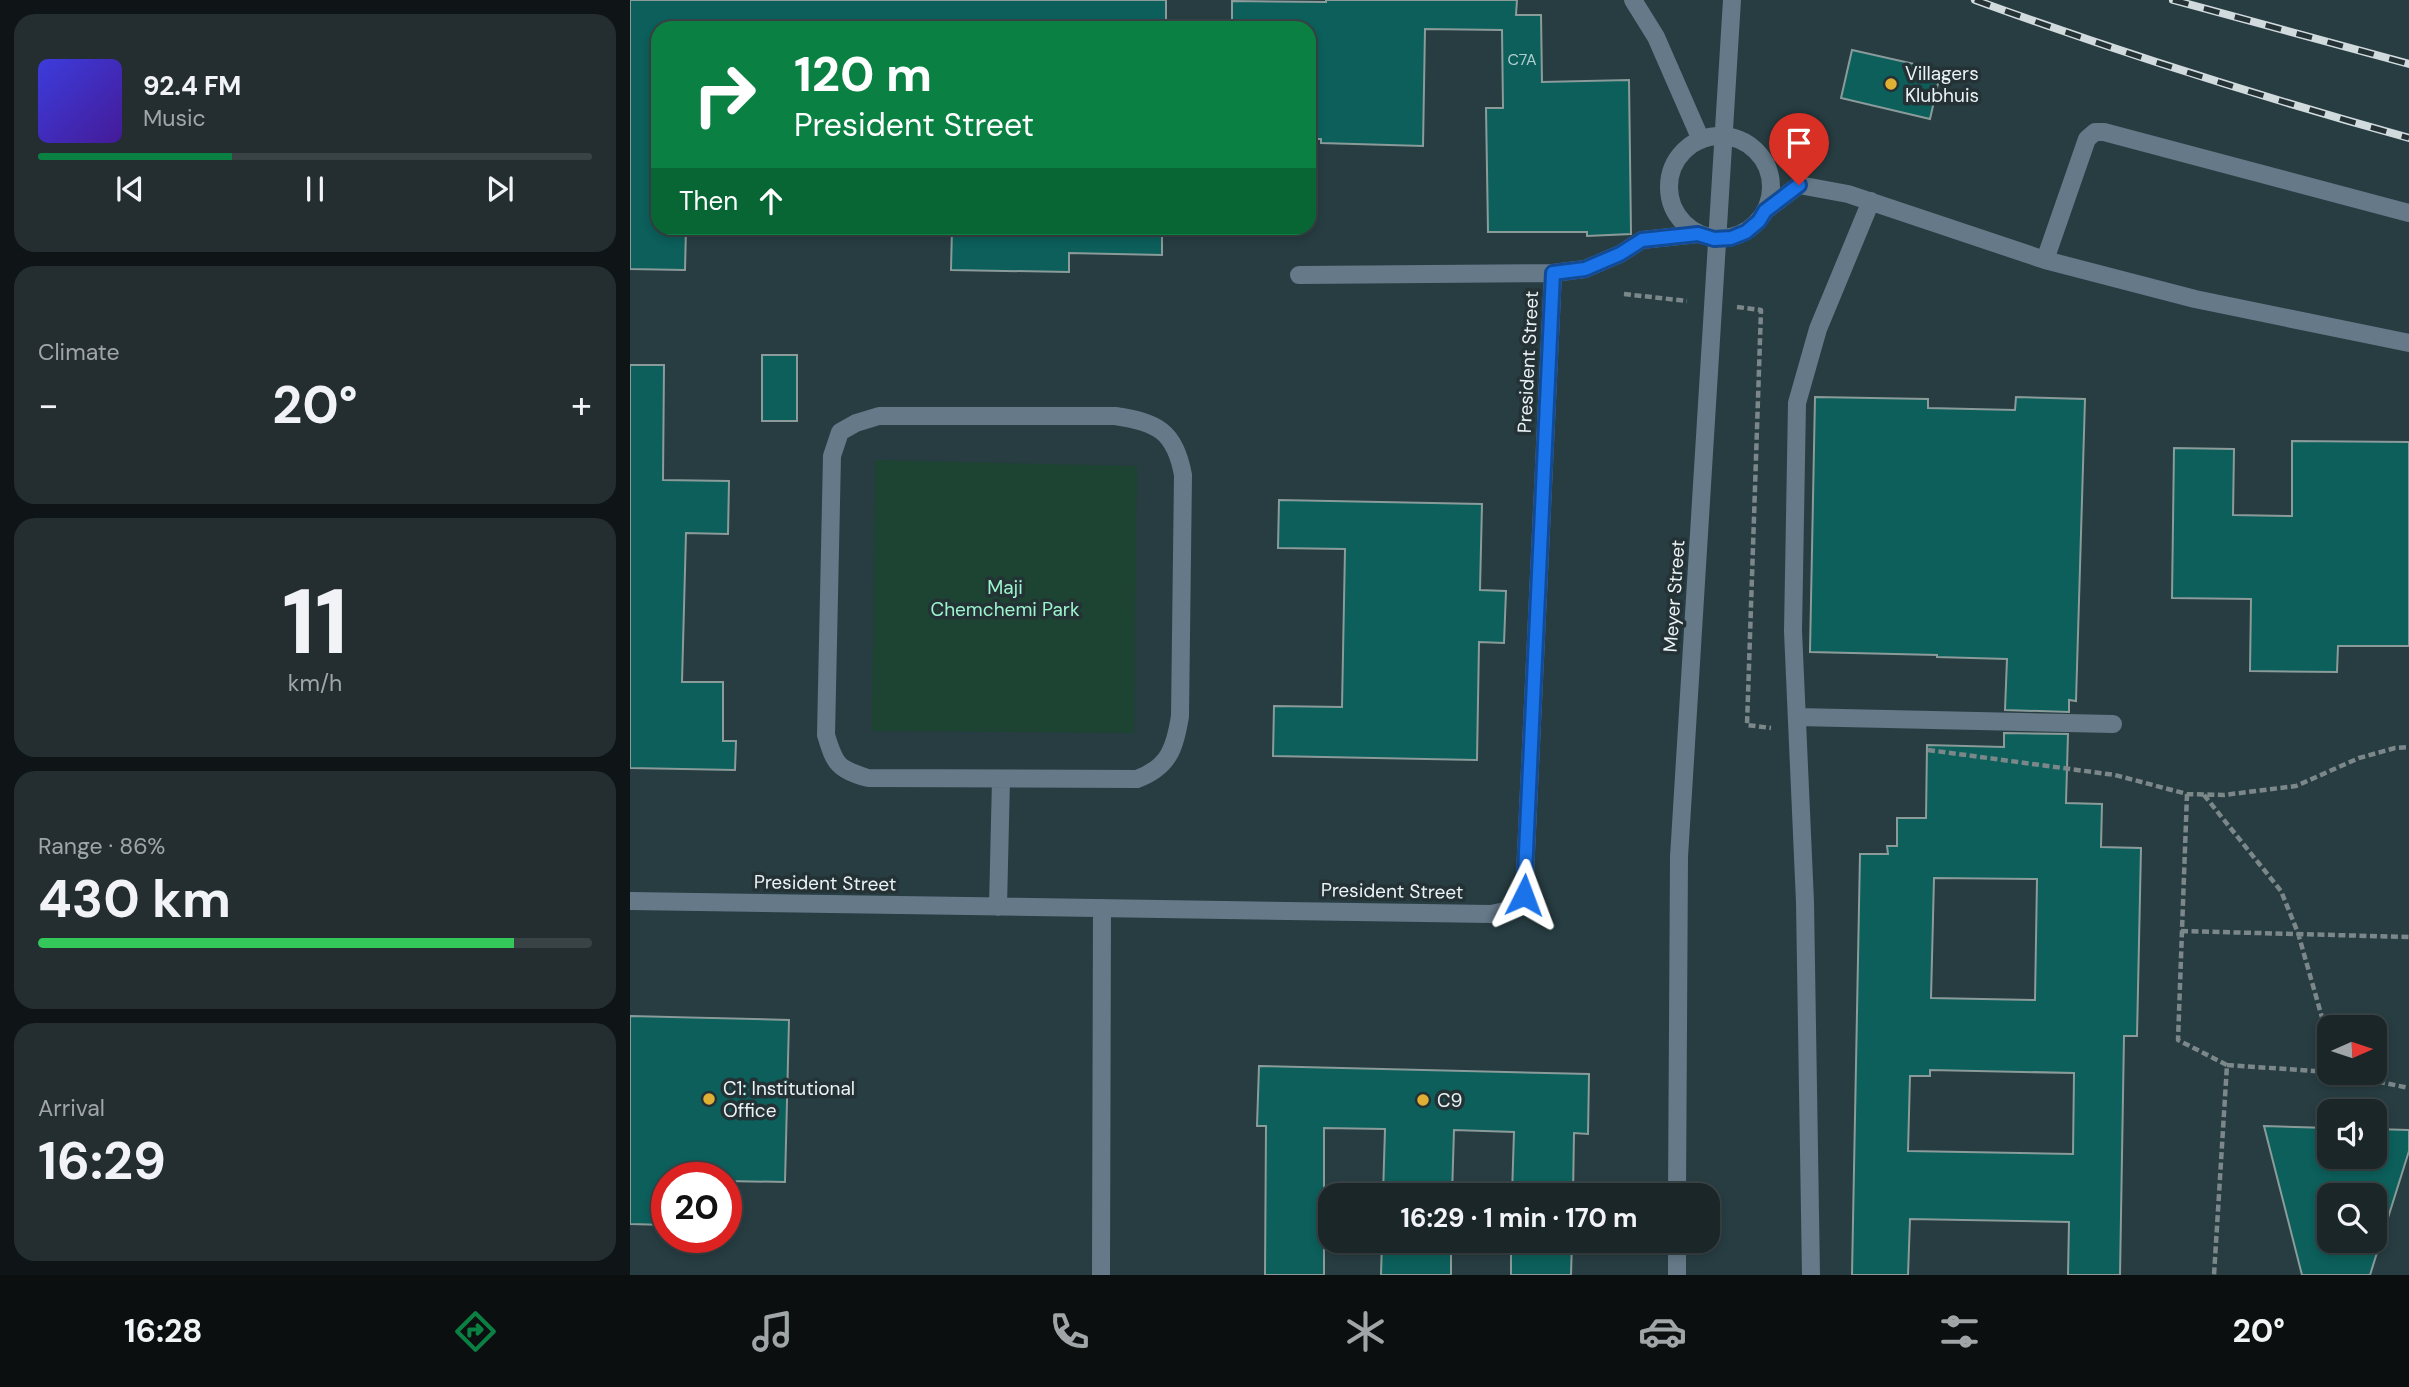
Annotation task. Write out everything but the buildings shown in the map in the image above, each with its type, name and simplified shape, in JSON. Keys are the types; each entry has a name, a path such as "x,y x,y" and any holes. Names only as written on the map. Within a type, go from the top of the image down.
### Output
{"street":[{"path":"1633,0 1656,37 1701,140"},
{"name":"Meyer Street","path":"1677,1183 1679,857 1732,0"},
{"path":"2045,260 2087,139 2095,132 2104,132 2409,213"},
{"path":"1713,136 1738,139 1758,153 1765,163 1771,187 1765,211 1759,221 1746,232 1731,238 1714,239 1698,234 1678,218 1671,206 1668,193 1673,166 1680,155 1701,140 1713,136"},
{"path":"1765,211 1799,185 1848,194 2045,260 2195,299 2409,343"},
{"path":"1811,1275 1805,902 1793,631 1797,403 1818,329 1871,201"},
{"name":"President Street","path":"1299,275 1553,273 1585,269 1620,254 1642,240 1698,234"},
{"name":"President Street","path":"630,901 1491,914 1510,910 1524,895 1553,273"},
{"path":"879,416 1115,416 1143,420 1167,434 1180,456 1183,475 1180,716 1177,737 1167,758 1153,773 1137,779 1001,779 868,778 845,771 832,757 826,735 831,482 832,456 840,432 856,423 879,416"},
{"path":"1797,717 2113,724"},
{"path":"998,907 1001,779"},
{"path":"1101,1275 1102,908"},
{"path":"1677,1253 1677,1275"}],"path":[{"path":"2115,775 2187,794 2224,795 2296,786 2359,758 2409,747"},
{"path":"2187,794 2178,1040 2227,1065 2317,1071"},
{"path":"2204,794 2281,891 2298,933 2321,1015"},
{"path":"2181,931 2409,937"},
{"path":"2214,1275 2227,1065"},
{"path":"2387,1083 2409,1088"}],"shaded area":[{"path":"630,0 2409,0 2409,1275 630,1275"}],"green space":[{"name":"Maji Chemchemi Park","path":"875,460 1137,466 1134,733 872,731"}],"railway":[{"path":"1975,0 2190,73 2409,138"},
{"path":"2173,0 2409,64"}],"place":[{"name":"Villagers Klubhuis","path":"1891,84"},
{"name":"C1: Institutional Office","path":"709,1099"},
{"name":"C9","path":"1423,1100"}],"route":[{"path":"1524,895 1553,273 1585,269 1620,254 1642,240 1698,234 1714,239 1731,238 1746,232 1759,221 1765,211 1799,185"}]}
